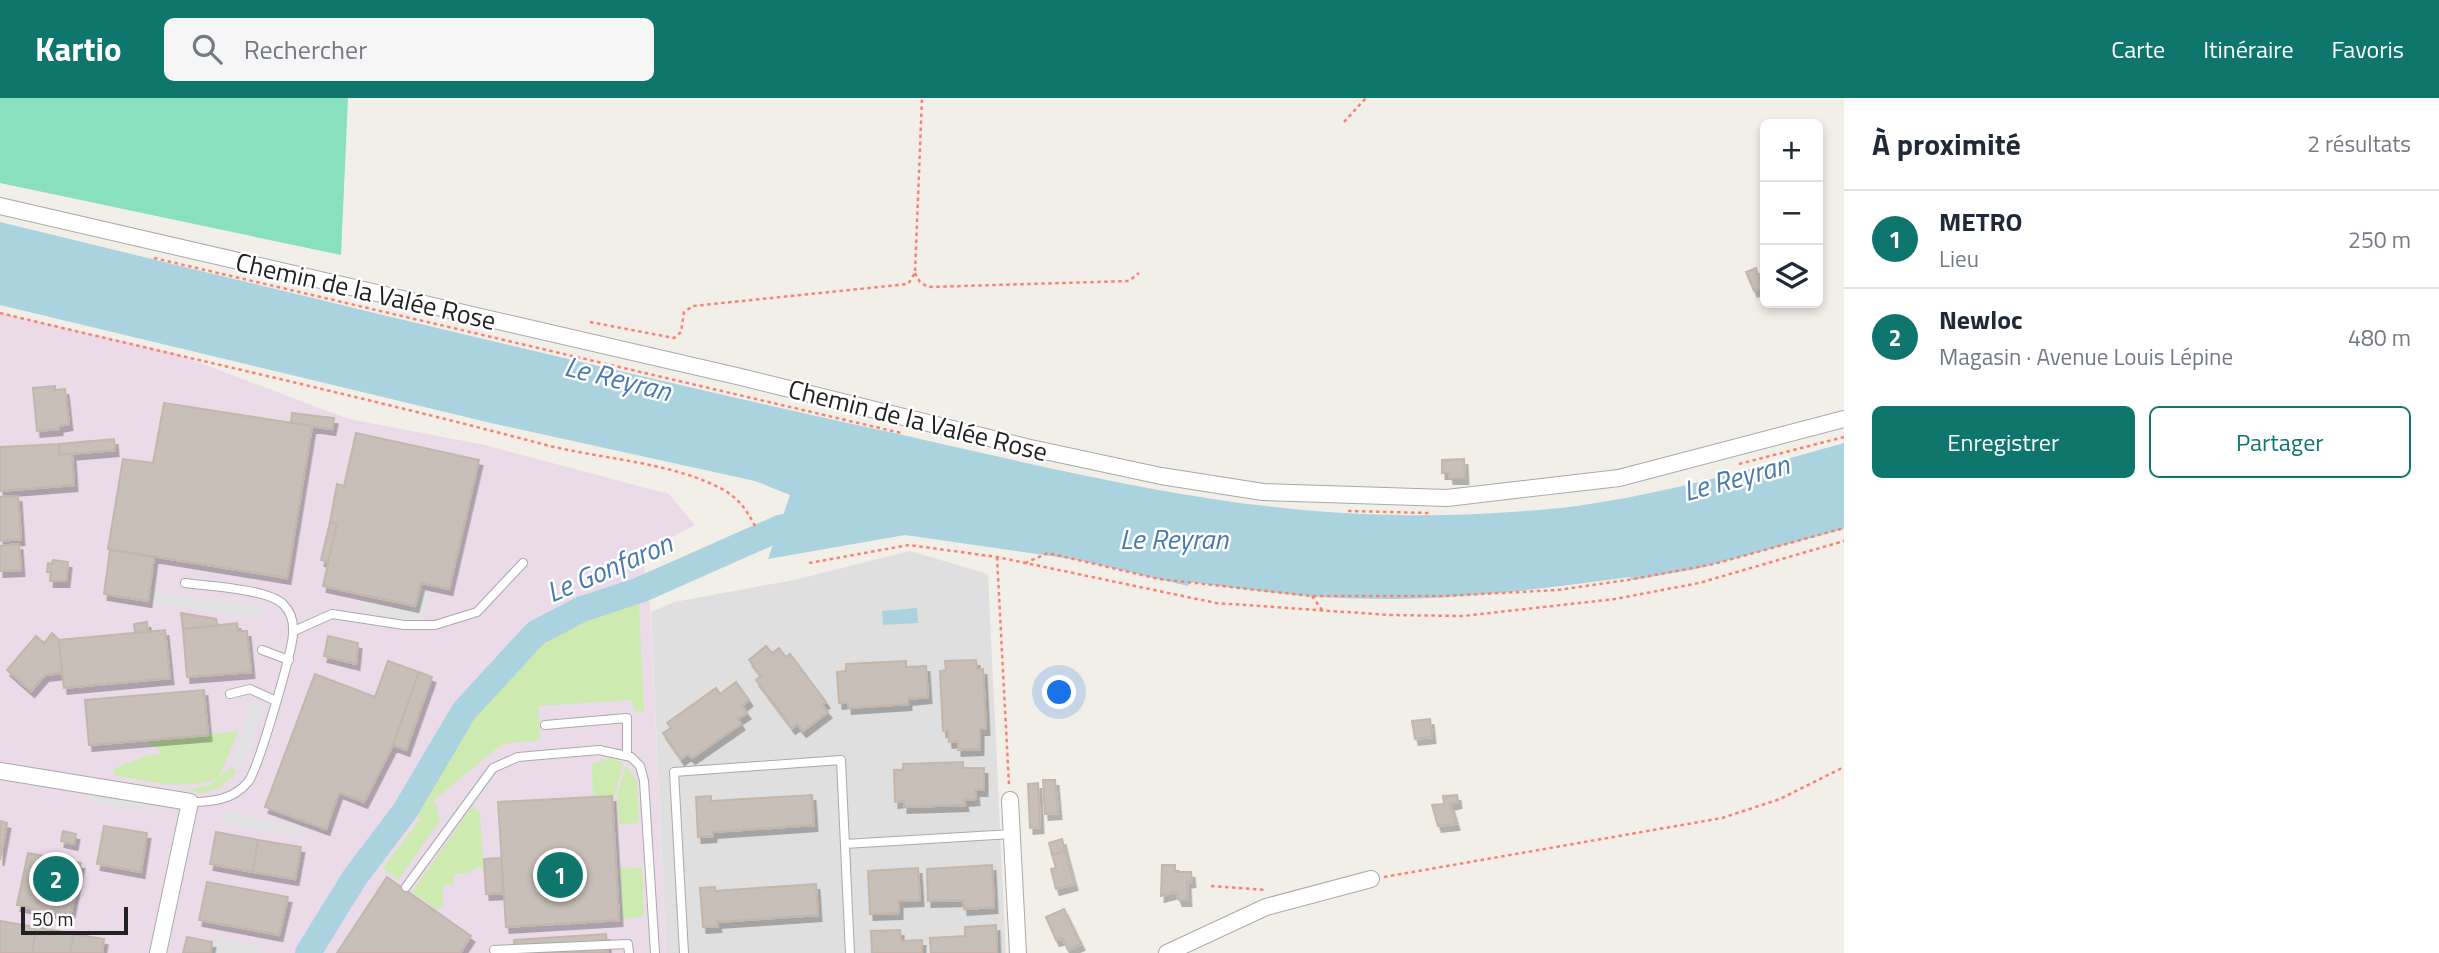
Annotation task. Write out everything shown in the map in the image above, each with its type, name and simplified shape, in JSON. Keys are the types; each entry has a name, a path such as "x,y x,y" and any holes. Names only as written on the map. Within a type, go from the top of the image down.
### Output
{"street":[{"name":"Chemin de la Valée Rose","path":"0,206 754,380 1026,447 1161,476 1263,492 1447,498 1619,478 1844,419"},
{"path":"0,771 190,802 158,953"},
{"path":"1010,800 1018,953"},
{"path":"1167,953 1266,907 1371,879"}],"lane":[{"path":"294,631 332,614 404,625 435,625 477,612 523,563"},
{"path":"185,583 267,596 282,603 290,613 294,631 289,660 251,779 223,799 190,802"},
{"path":"262,650 289,660"},
{"path":"230,694 250,689 276,701"},
{"path":"545,725 627,718 627,756"},
{"path":"407,887 493,768 518,757 599,750 627,756 640,766 645,781 655,953"},
{"path":"684,953 674,772 841,760 850,953"},
{"path":"845,844 1012,834"},
{"path":"494,952 628,944 629,953"}],"path":[{"path":"590,322 659,338 674,338 681,332 684,312 693,306 908,284 915,273 922,98"},
{"path":"1344,122 1366,98"},
{"path":"915,273 920,282 928,287 1129,281 1139,273"},
{"path":"0,313 358,396 593,457 672,471 720,488 744,505 755,526"},
{"path":"1025,563 1048,553 1159,579 1311,596 1444,596 1557,590 1714,564 1844,528"},
{"path":"808,563 909,545 997,557 1216,603 1463,616 1615,599 1699,583 1844,541"},
{"path":"997,557 1010,800"},
{"path":"1311,596 1322,610"},
{"path":"1371,879 1722,818 1780,800 1844,767"},
{"path":"1211,886 1278,891"}],"shaded area":[{"path":"0,313 174,353 349,419 485,445 669,494 695,525 642,552 650,601 666,953 0,953"},
{"path":"910,551 988,574 1006,953 666,953 651,612 674,602 794,580"},
{"path":"420,587 431,590 421,623 360,610 361,600 413,611"},
{"path":"150,592 263,607 261,619 151,602"},
{"path":"253,701 265,705 243,767 231,763"},
{"path":"87,791 157,804 155,812 85,801"},
{"path":"224,810 302,828 300,838 222,822"},
{"path":"215,937 269,950 269,953 212,953"}],"green space":[{"path":"0,98 348,98 341,255 0,183"},
{"path":"639,602 644,712 634,711 632,700 539,706 540,740 504,744 496,749 433,801 440,821 398,880 383,868 420,819 417,816 419,812 410,811 473,713 549,638 587,619"},
{"path":"239,731 219,777 232,767 237,772 221,787 199,794 189,789 211,785 217,779 204,783 167,784 116,776 113,769 147,755 160,755 160,750 143,740"},
{"path":"611,758 623,763 615,796 593,797 592,764"},
{"path":"626,765 637,781 639,823 619,824 617,797"},
{"path":"471,808 478,809 480,813 484,870 478,867 469,873 454,874 453,884 443,885 443,906 437,910 412,892"},
{"path":"620,867 642,868 644,916 622,920"}],"water":[{"name":"Le Reyran","path":"0,222 757,403 1063,471 1263,506 1330,512 1442,515 1577,506 1678,487 1844,443 1844,529 1696,569 1632,580 1630,577 1515,591 1399,599 1306,596 1190,582 1188,586 1079,560 905,535 768,559 790,495 755,481 491,423 0,305"},
{"path":"917,608 918,623 883,625 882,611"}],"building":[{"path":"1756,268 1760,288 1754,291 1746,272"},
{"path":"55,386 55,390 65,389 69,424 59,426 59,429 37,431 33,388"},
{"path":"164,403 312,426 287,578 108,549 123,459 153,463"},
{"path":"292,413 334,418 332,429 291,423"},
{"path":"356,433 479,460 449,589 421,583 415,606 323,586 337,524 330,522 337,484 344,486"},
{"path":"114,439 115,450 59,455 59,444"},
{"path":"59,444 59,455 72,454 74,485 0,491 0,447"},
{"path":"1464,459 1465,478 1450,478 1449,473 1442,473 1442,460"},
{"path":"18,496 21,539 0,541 0,497"},
{"path":"330,522 337,524 328,562 321,560"},
{"path":"19,544 21,570 0,571 0,546"},
{"path":"110,550 154,557 148,601 104,594"},
{"path":"53,560 68,562 66,581 50,581 48,563 52,564"},
{"path":"181,613 216,619 218,626 183,629"},
{"path":"147,622 148,632 135,633 134,624"},
{"path":"237,623 238,631 247,631 251,672 187,677 183,629"},
{"path":"165,630 170,678 64,688 59,640"},
{"path":"52,633 59,640 62,673 45,675 31,691 7,670 36,636 44,643"},
{"path":"328,636 358,643 356,664 324,656"},
{"path":"766,646 772,653 779,648 786,657 790,654 826,702 822,705 828,712 803,731 797,724 792,728 756,680 761,676 749,660"},
{"path":"976,660 977,669 983,669 986,729 980,729 980,749 958,750 958,741 949,742 948,731 943,731 940,671 946,670 945,661"},
{"path":"388,661 419,672 393,745 364,802 339,792 326,829 265,807 315,674 375,697"},
{"path":"906,661 906,667 926,666 928,697 908,699 908,704 848,708 848,702 839,703 837,672 846,671 846,664"},
{"path":"419,672 432,677 406,750 393,745"},
{"path":"736,682 749,700 742,706 747,713 738,719 741,724 692,758 688,754 681,759 663,733 671,728 667,723 716,688 720,694"},
{"path":"204,690 208,735 89,745 85,700"},
{"path":"1430,719 1432,737 1415,739 1412,721"},
{"path":"963,762 963,768 984,768 984,790 975,790 976,799 964,800 965,805 904,807 904,801 895,802 894,770 903,770 903,764"},
{"path":"1043,780 1055,780 1058,813 1045,814"},
{"path":"1038,783 1040,827 1030,828 1028,784"},
{"path":"812,795 814,825 713,832 713,836 698,837 696,797 711,796 711,801"},
{"path":"1457,795 1458,802 1450,804 1456,824 1438,826 1432,805 1444,804 1443,796"},
{"path":"612,796 619,920 506,927 498,802"},
{"path":"0,821 7,823 0,860"},
{"path":"104,826 147,833 141,872 97,864"},
{"path":"63,831 76,834 74,844 61,841"},
{"path":"216,832 258,840 253,872 210,864"},
{"path":"1062,839 1065,851 1052,855 1049,843"},
{"path":"258,840 301,847 295,879 253,872"},
{"path":"1065,851 1074,884 1056,889 1051,869 1056,868 1052,855"},
{"path":"28,853 81,863 71,912 48,912 17,905"},
{"path":"501,858 503,893 486,894 484,859"},
{"path":"992,865 994,907 964,909 963,900 928,901 927,869"},
{"path":"1162,865 1175,865 1175,872 1191,872 1192,881 1187,882 1188,900 1179,900 1176,892 1161,896"},
{"path":"918,868 920,900 899,901 899,913 870,914 868,871"},
{"path":"387,877 471,936 460,953 337,953"},
{"path":"207,882 288,897 279,935 199,920"},
{"path":"816,884 818,915 717,922 718,926 703,927 700,888 715,887 715,891"},
{"path":"1064,909 1081,944 1068,950 1062,938 1056,940 1046,917"},
{"path":"0,921 36,927 32,953 0,953"},
{"path":"996,925 997,953 931,953 930,938 965,936 965,927"},
{"path":"36,927 74,934 70,953 32,953"},
{"path":"900,930 901,941 922,940 922,953 872,953 871,931"},
{"path":"74,934 104,939 102,953 70,953"},
{"path":"606,934 608,953 515,953 514,940"},
{"path":"187,937 212,942 210,953 183,953"}],"waterway":[{"name":"Le Gonfaron","path":"308,953 355,877 405,811 464,711 536,633 582,609 640,590 780,528 813,521"}],"place":[{"name":"METRO","path":"560,875"},
{"name":"Newloc","path":"56,879"}]}
